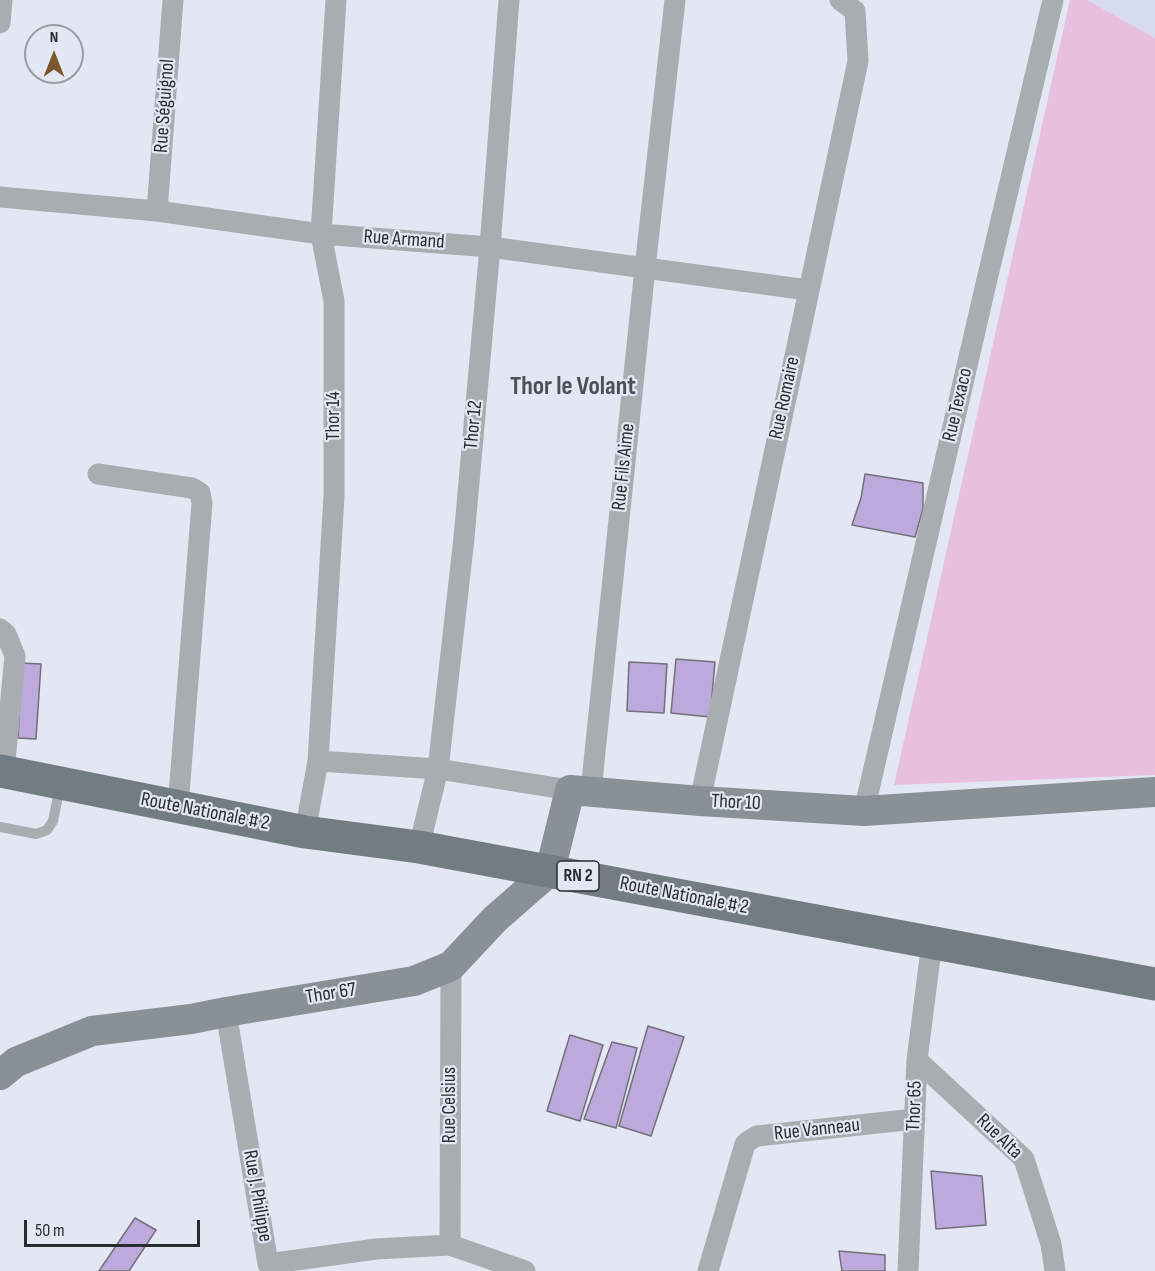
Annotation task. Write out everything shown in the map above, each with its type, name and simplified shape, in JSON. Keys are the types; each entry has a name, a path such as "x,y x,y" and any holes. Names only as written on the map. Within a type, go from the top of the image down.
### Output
{"main road":[{"name":"Route Nationale # 2","path":"2,775 60,783 305,832 419,847 1155,984"}],"street":[{"path":"0,23 2,0"},
{"name":"Rue Séguignol","path":"157,211 173,0"},
{"name":"Thor 14","path":"305,832 318,760 334,496 334,301 321,234 336,0"},
{"name":"Thor 12","path":"419,847 438,770 464,538 509,0"},
{"name":"Rue Fils Aime","path":"580,790 645,268 675,0"},
{"name":"Rue Texaco","path":"864,811 984,288 1053,0"},
{"name":"Rue Romaire","path":"700,801 858,62 851,4"},
{"name":"Rue Armand","path":"0,197 157,211 321,234 490,246 808,290"},
{"path":"98,474 192,488 200,493 202,502 178,807"},
{"path":"0,629 6,634 15,656 2,775"},
{"name":"Thor 10","path":"318,760 438,770 580,790 700,801 864,811 1155,792"},
{"path":"550,871 580,790"},
{"name":"Thor 67","path":"0,1075 16,1062 92,1031 192,1019 414,981 451,966 495,919 550,871"},
{"name":"Thor 65","path":"908,1271 917,1060 932,942"},
{"name":"Rue Celsius","path":"450,1245 451,966"},
{"name":"Rue J. Philippe","path":"226,1012 271,1268 376,1249 450,1245 525,1271"},
{"name":"Rue Alta","path":"917,1060 1024,1159 1052,1244 1055,1271"},
{"name":"Rue Vanneau","path":"708,1271 745,1144 750,1140 757,1136 915,1119"}],"lane":[{"path":"0,827 36,834 47,830 53,821 60,783"}],"shaded area":[{"path":"1070,0 1087,0 1155,38 1155,775 894,785"},
{"path":"1087,0 1155,0 1155,38"}],"building":[{"path":"865,474 923,483 923,509 915,537 852,525 861,498"},
{"path":"676,659 715,662 710,717 671,713"},
{"path":"629,662 667,664 664,713 627,711"},
{"path":"22,663 41,664 36,739 18,738"},
{"path":"648,1026 684,1037 651,1136 619,1126"},
{"path":"570,1035 603,1045 580,1121 547,1111"},
{"path":"612,1042 637,1048 616,1128 584,1119"},
{"path":"931,1171 982,1176 986,1225 936,1229"},
{"path":"135,1218 156,1230 129,1271 99,1271"},
{"path":"839,1251 885,1255 885,1271 842,1271"}],"district":[{"name":"Thor le Volant","path":"573,387"}]}
